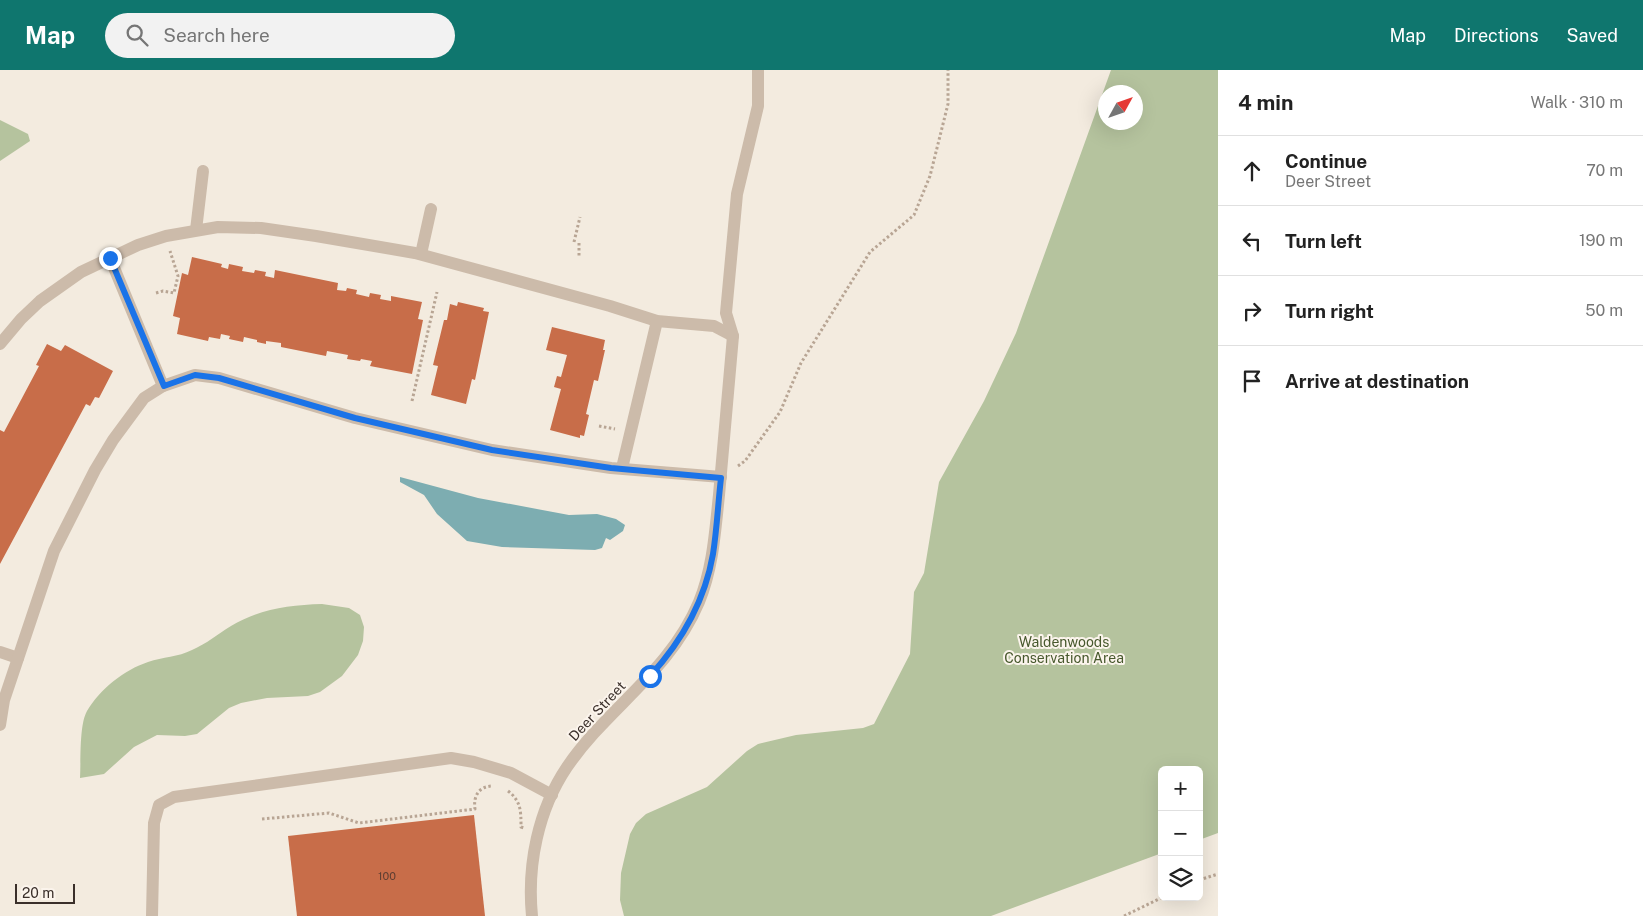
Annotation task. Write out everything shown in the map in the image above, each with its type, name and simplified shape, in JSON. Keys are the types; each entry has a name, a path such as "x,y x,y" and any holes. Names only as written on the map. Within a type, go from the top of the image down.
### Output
{"street":[{"path":"733,336 726,313 736,204 758,106 758,70"},
{"path":"196,230 203,170"},
{"path":"421,254 431,209"},
{"path":"0,344 21,319 40,301 81,272 138,245 159,238 218,227 261,228 421,254 610,306 657,321 714,326 733,336"},
{"path":"110,258 164,386"},
{"path":"622,468 657,321"},
{"name":"Deer Street","path":"532,916 531,893 535,852 541,822 552,795 575,757 676,645 688,625 703,592 713,555 733,336"},
{"path":"0,725 4,700 54,551 95,470 113,440 144,398 164,386 195,375 219,378 355,418 492,450 622,468 721,478"},
{"path":"0,652 18,658"},
{"path":"152,916 154,824 159,805 174,796 451,758 474,762 512,773 552,795"}],"path":[{"path":"721,478 745,461 780,412 801,363 870,252 914,215 930,176 948,104 948,70"},
{"path":"574,242 580,217"},
{"path":"579,243 579,258"},
{"path":"156,292 174,293 178,276 169,249"},
{"path":"412,401 437,292"},
{"path":"262,820 329,813 359,823 475,810 476,794 483,787 490,786 508,791 516,798 521,811 521,827 527,829"},
{"path":"1203,879 1218,874"},
{"path":"1124,916 1158,900"}],"green space":[{"name":"Waldenwoods Conservation Area","path":"1111,70 1218,70 1218,833 1203,839 1203,766 1158,766 1158,854 991,916 624,916 620,900 621,873 630,834 636,823 646,814 707,787 747,751 758,744 796,735 863,728 874,724 910,654 914,592 924,573 939,482 984,401 1016,333 1098,106 1098,130 1143,130 1143,85 1106,85"},
{"path":"0,120 28,134 30,141 0,161"},
{"path":"322,604 349,608 360,615 364,627 363,641 358,655 342,676 320,692 308,696 267,698 241,703 229,708 197,734 185,736 157,735 134,747 104,774 80,778 84,717 92,703 113,681 130,670 148,662 192,650 231,626 252,616 286,607"}],"water":[{"path":"400,477 478,498 569,515 597,514 616,519 625,525 623,531 610,540 606,538 602,548 595,550 502,547 467,541 437,514 424,495 400,482"}],"building":[{"path":"192,257 222,264 221,267 228,269 229,264 243,267 242,271 254,273 255,270 266,272 265,276 274,278 275,270 338,283 337,290 346,291 347,288 357,290 356,294 369,297 370,293 381,295 380,299 391,301 391,296 422,302 418,319 423,320 412,374 370,366 372,361 347,359 348,355 327,351 326,356 281,347 281,343 266,341 266,344 244,337 243,342 229,339 230,336 221,334 220,339 209,337 208,341 177,334 180,318 173,316 182,273 188,275"},
{"path":"458,302 484,308 483,311 489,312 475,380 472,379 466,404 431,395 438,366 433,365 444,320 447,320 450,304 457,306"},
{"path":"552,327 605,340 603,350 605,350 598,381 594,380 586,414 589,415 584,436 580,435 580,438 550,430 561,389 554,387 557,376 561,377 567,355 546,350"},
{"path":"47,344 61,351 65,345 113,371 99,398 95,397 90,406 86,404 0,564 0,430 4,432 39,366 36,365"},
{"path":"474,815 485,916 297,916 288,836"}],"route":[{"path":"110,258 164,386 195,375 219,378 355,418 492,450 611,468 721,478 713,555 703,592 688,625 676,645 650,676"}]}
